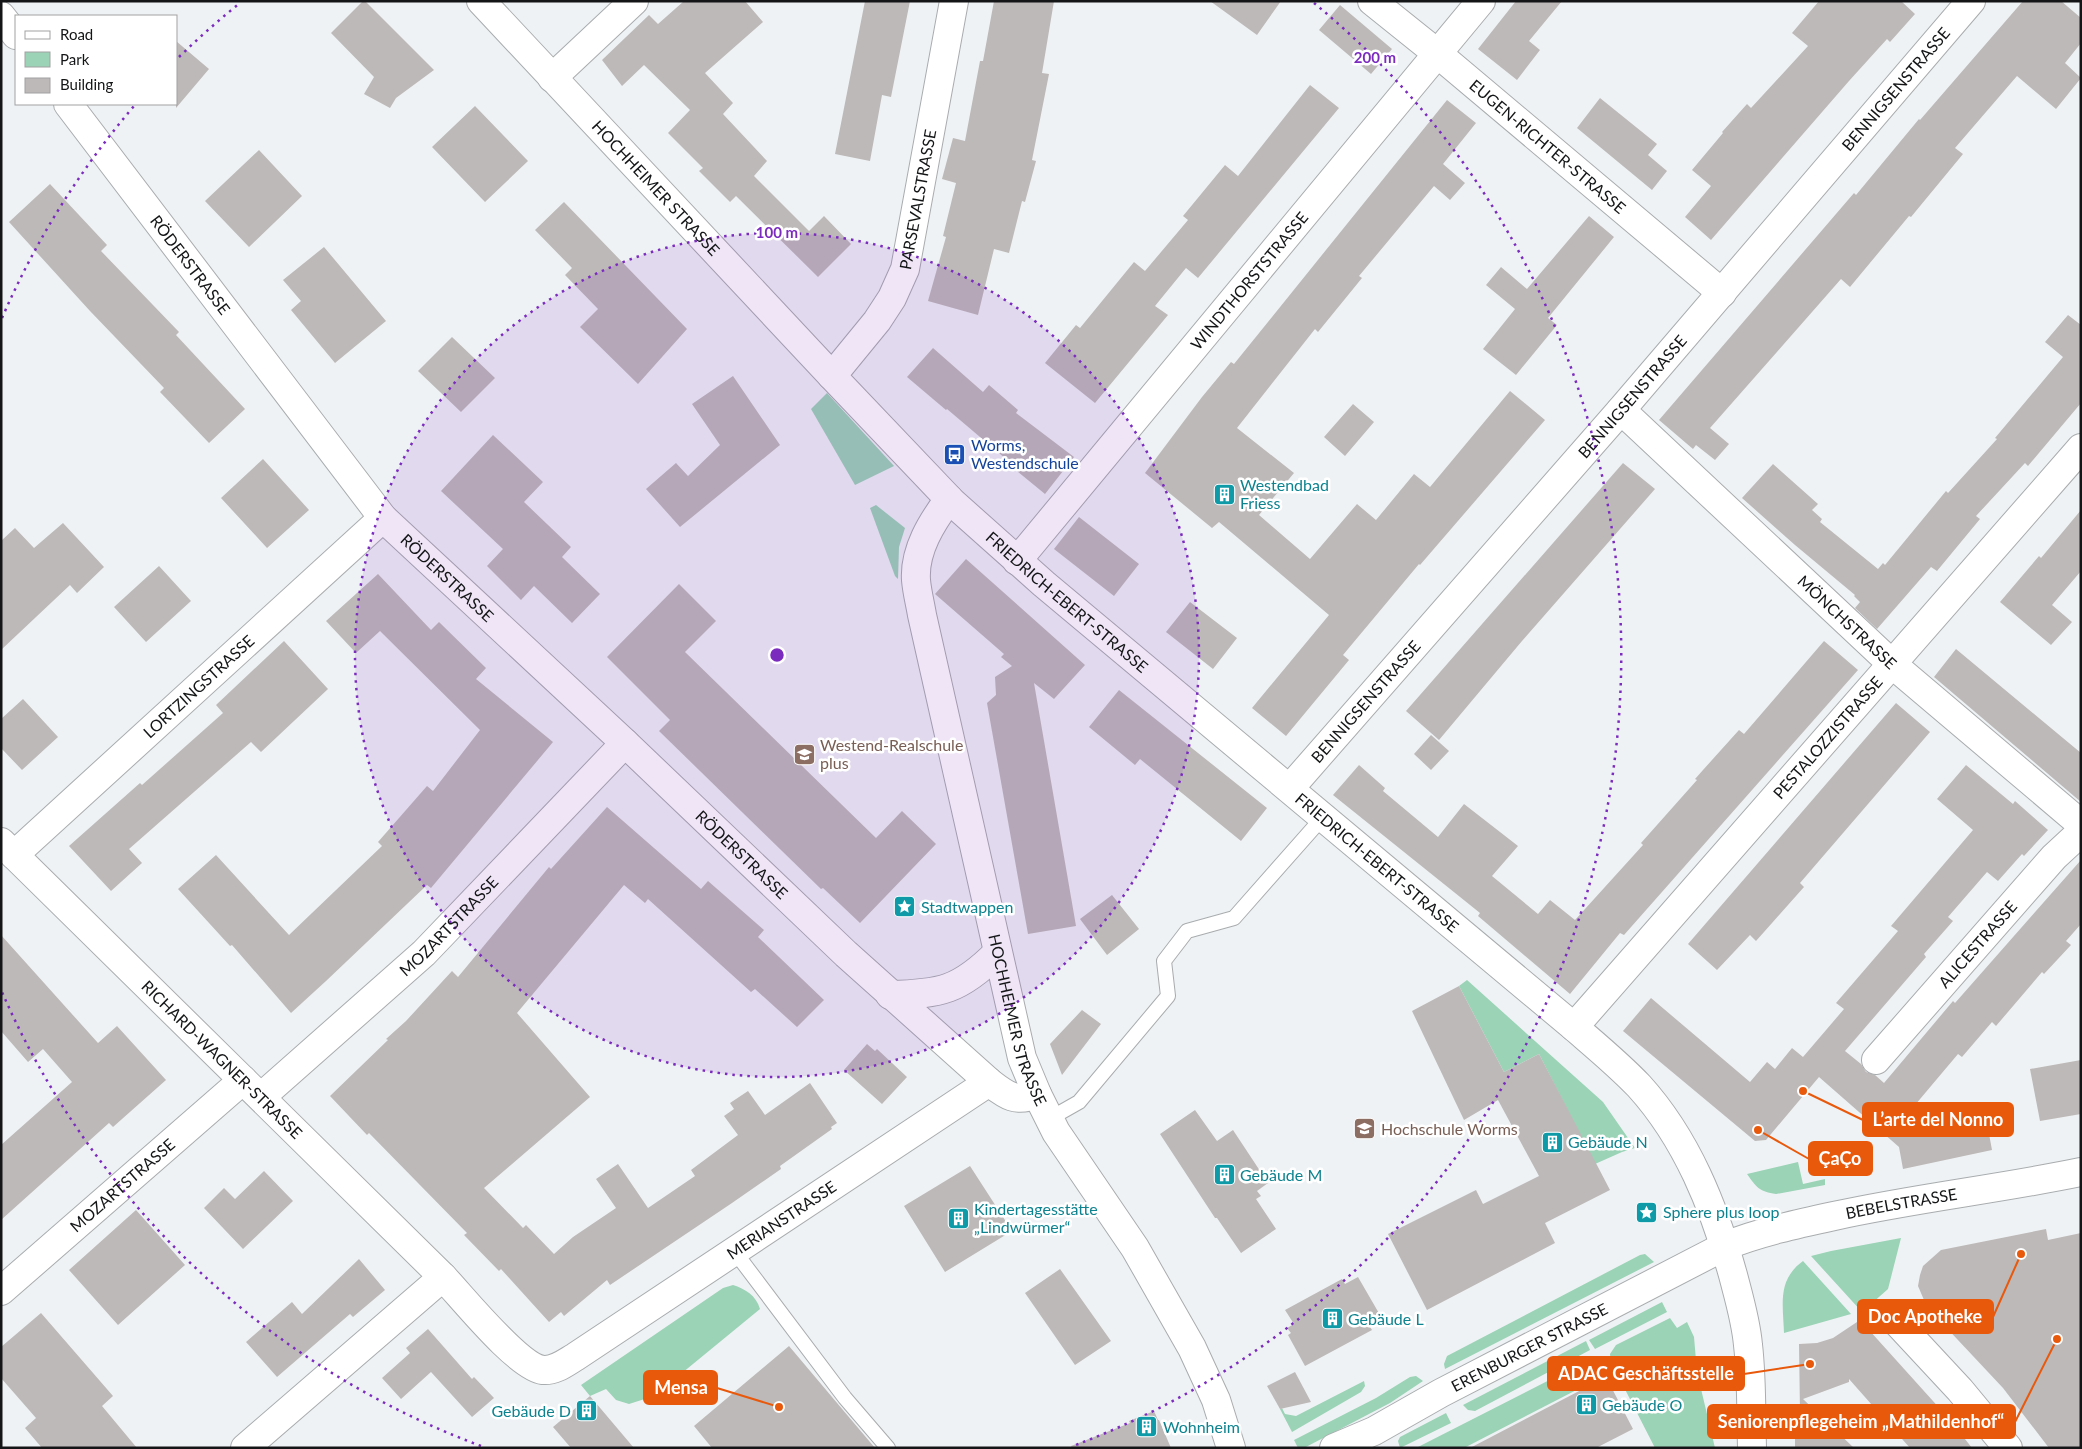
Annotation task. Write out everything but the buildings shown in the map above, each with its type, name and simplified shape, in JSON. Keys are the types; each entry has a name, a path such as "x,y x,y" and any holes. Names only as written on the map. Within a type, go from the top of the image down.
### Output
{"street":[{"name":"HOCHHEIMER STRASSE","path":"481,1 832,376"},
{"path":"552,78 634,1"},
{"name":"PARSEVALSTRASSE","path":"832,376 877,322 892,298 905,269 954,1"},
{"name":"EUGEN-RICHTER-STRASSE","path":"1372,1 1438,54 1722,293"},
{"name":"WINDTHORSTSTRASSE","path":"1017,562 1481,1"},
{"name":"BENNIGSENSTRASSE","path":"1290,788 1621,410 1971,1"},
{"path":"1,16 15,34"},
{"name":"RÖDERSTRASSE","path":"69,105 383,518 625,743 890,995 989,1082 1011,1096 1021,1099 1036,1094"},
{"name":"FRIEDRICH-EBERT-STRASSE","path":"832,376 949,499 1017,562 1324,816 1574,1027 1640,1087 1673,1132 1701,1182 1725,1246 1747,1332 1752,1448"},
{"name":"MÖNCHSTRASSE","path":"1621,410 1892,664 2081,824"},
{"name":"PESTALOZZISTRASSE","path":"1574,1027 2081,448"},
{"name":"HOCHHEIMER STRASSE","path":"949,499 933,521 925,538 919,555 916,579 922,615 1022,1058 1036,1094 1049,1119 1082,1172 1135,1248 1192,1348 1216,1400 1231,1448"},
{"name":"LORTZINGSTRASSE","path":"8,848 383,518"},
{"name":"MOZARTSTRASSE","path":"1,1291 252,1088 424,953 625,743"},
{"name":"ALICESTRASSE","path":"1876,1060 2054,857 2081,832"},
{"name":"RICHARD-WAGNER-STRASSE","path":"8,848 443,1277 510,1349 531,1366 550,1370 575,1357"},
{"path":"890,995 940,992 961,983 979,970 997,952"},
{"name":"MERIANSTRASSE","path":"575,1357 989,1082"},
{"name":"BEBELSTRASSE","path":"1725,1246 1800,1223 1896,1202 2081,1172"},
{"name":"ERENBURGER STRASSE","path":"1334,1448 1374,1430 1441,1393 1725,1246"},
{"path":"245,1448 443,1277"},
{"path":"1893,1318 1960,1390 2008,1448"}],"lane":[{"path":"1049,1119 1079,1102 1168,996 1164,961 1187,931 1234,918 1324,816"},
{"path":"735,1252 845,1398 888,1448"}],"green space":[{"path":"827,393 894,466 855,485 811,409"},
{"path":"876,505 905,528 899,547 898,579 895,576 870,508"},
{"path":"1467,980 1603,1102 1635,1148 1595,1164 1539,1054 1504,1072 1459,986"},
{"path":"1798,1162 1803,1184 1825,1179 1825,1185 1776,1194 1759,1188 1747,1174"},
{"path":"1901,1238 1888,1289 1862,1312 1811,1256 1831,1251"},
{"path":"1645,1254 1654,1262 1445,1369 1444,1364 1447,1356"},
{"path":"1803,1261 1851,1314 1784,1333 1783,1293 1785,1284 1795,1268"},
{"path":"733,1285 750,1293 760,1309 654,1396 629,1404 616,1400 606,1389 590,1396 581,1385 723,1288"},
{"path":"1662,1302 1667,1312 1595,1349 1589,1340"},
{"path":"1670,1318 1677,1328 1687,1322 1694,1337 1697,1372 1715,1448 1655,1448 1611,1362 1610,1354 1616,1345"},
{"path":"1586,1341 1590,1350 1475,1411 1468,1410 1463,1405"},
{"path":"1573,1369 1584,1375 1588,1384 1464,1448 1416,1448 1569,1370"},
{"path":"1416,1376 1423,1381 1390,1403 1304,1448 1298,1448 1294,1440 1376,1398 1410,1377"},
{"path":"1364,1381 1365,1386 1361,1392 1292,1432 1280,1409 1282,1408 1285,1414 1296,1416"},
{"path":"1446,1413 1451,1423 1400,1448 1398,1441 1400,1437"}],"place":[{"name":"Worms, Westendschule","path":"955,454"},
{"name":"Westendbad Friess","path":"1224,494"},
{"name":"Westend-Realschule plus","path":"804,754"},
{"name":"Stadtwappen","path":"905,907"},
{"name":"L’arte del Nonno","path":"1803,1091"},
{"name":"Hochschule Worms","path":"1365,1129"},
{"name":"ÇaÇo","path":"1758,1130"},
{"name":"Gebäude N","path":"1552,1142"},
{"name":"Gebäude M","path":"1224,1175"},
{"name":"Sphere plus loop","path":"1647,1212"},
{"name":"Kindertagesstätte „Lindwürmer“","path":"958,1218"},
{"name":"Doc Apotheke","path":"2021,1254"},
{"name":"Gebäude L","path":"1332,1319"},
{"name":"Seniorenpflegeheim „Mathildenhof“","path":"2057,1339"},
{"name":"ADAC Geschäftsstelle","path":"1810,1364"},
{"name":"Gebäude O","path":"1586,1405"},
{"name":"Mensa","path":"779,1407"},
{"name":"Gebäude D","path":"587,1411"},
{"name":"Wohnheim","path":"1147,1427"}]}
